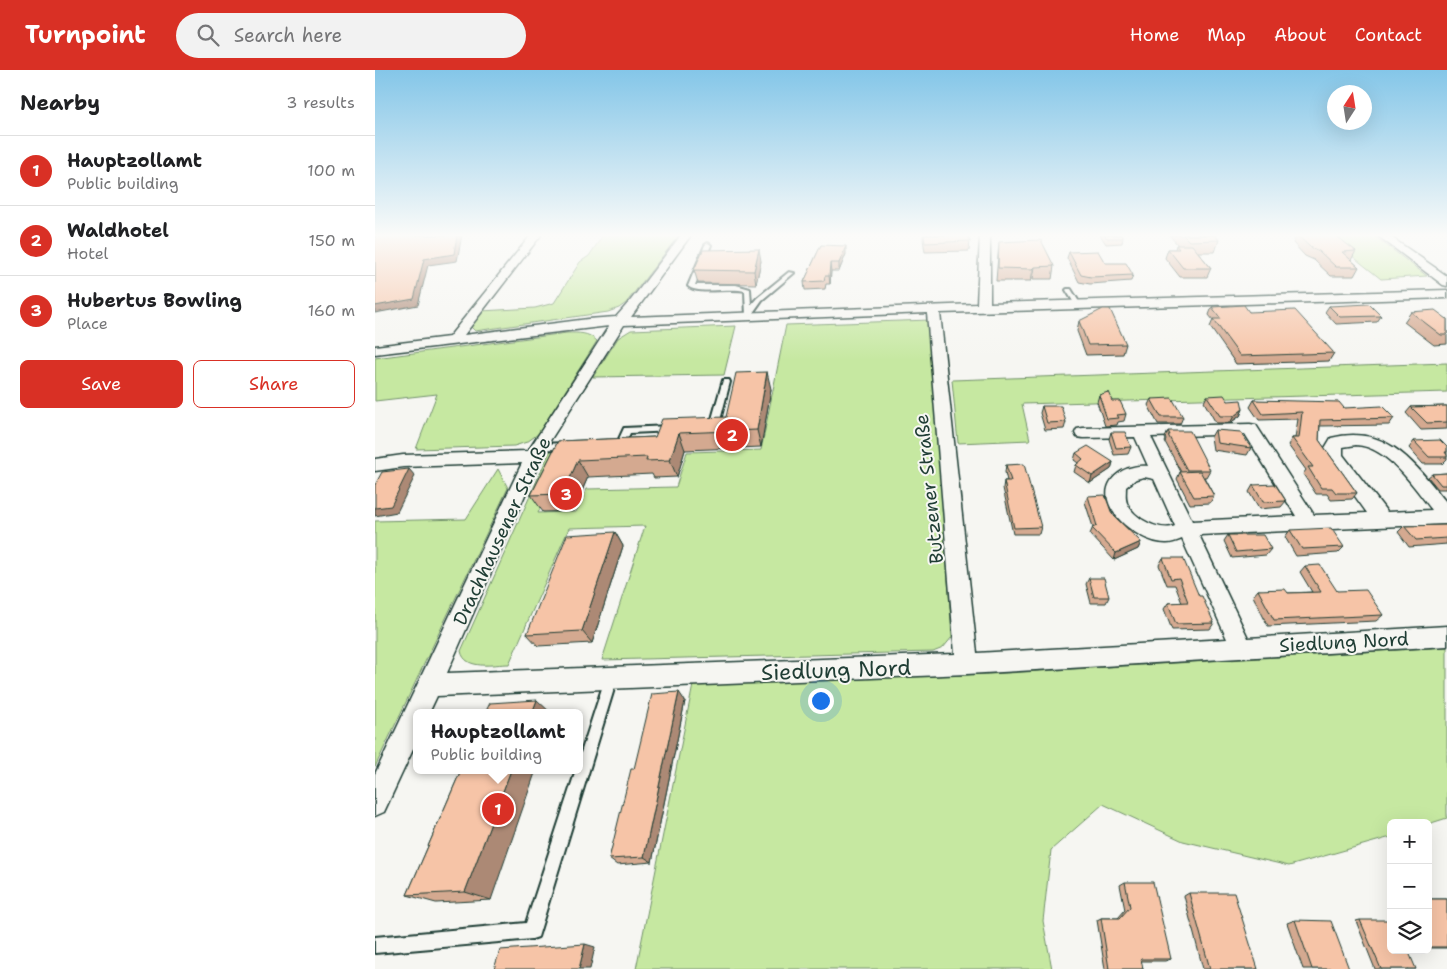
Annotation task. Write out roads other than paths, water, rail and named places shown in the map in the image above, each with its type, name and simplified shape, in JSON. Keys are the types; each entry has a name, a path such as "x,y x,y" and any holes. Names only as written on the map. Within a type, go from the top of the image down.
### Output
{"street":[{"path":"453,340 502,277"},
{"name":"Drachhausener Straße","path":"419,709 536,452 613,329 622,321 654,277"},
{"path":"983,308 984,277"},
{"path":"375,350 588,323 622,321 933,309 1447,294"},
{"name":"Butzener Straße","path":"933,309 967,664"},
{"path":"1083,433 1250,429 1309,522"},
{"path":"1141,432 1242,648"},
{"path":"1382,519 1335,456 1333,448 1337,442 1367,440 1393,454 1447,516"},
{"path":"375,465 403,461 536,452"},
{"path":"1159,473 1145,470 1134,471 1123,478 1117,488 1117,500 1123,513 1147,531 1167,536 1187,529 1447,516"},
{"name":"Siedlung Nord","path":"430,685 967,664 1447,636"},
{"name":"Drachhausener Straße","path":"375,803 413,722"}],"lane":[{"path":"695,277 691,286 694,288 736,287 748,290 749,316"},
{"path":"749,316 759,299 786,277"},
{"path":"1069,290 1078,305"},
{"path":"705,428 714,428 726,382"},
{"path":"605,445 621,444 627,430 678,429"},
{"path":"536,452 580,446"},
{"path":"583,768 611,678"},
{"path":"375,945 532,931 581,774"}],"place":[{"name":"Waldhotel","path":"732,435"},
{"name":"Hubertus Bowling","path":"566,494"},
{"name":"Hauptzollamt","path":"498,809"}]}
